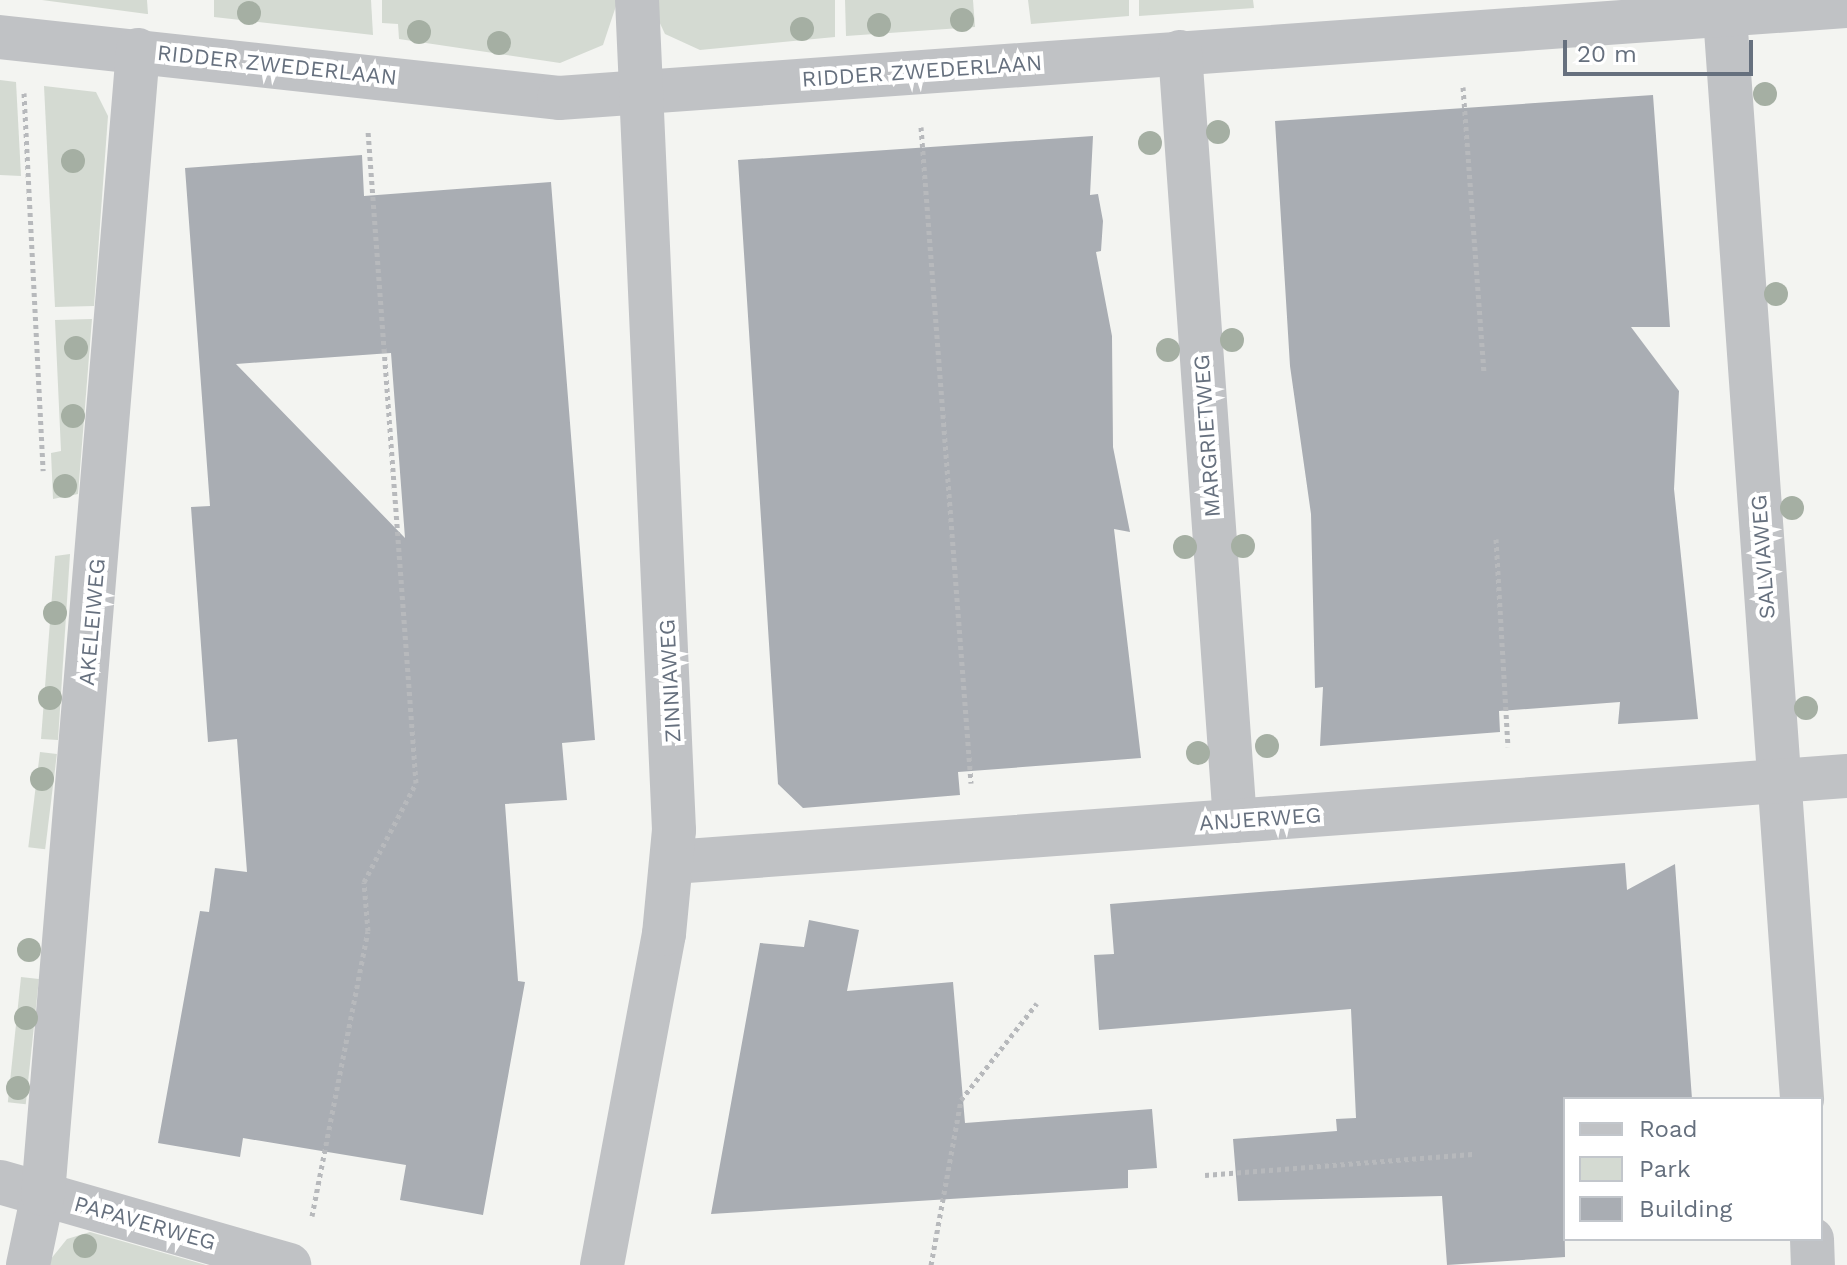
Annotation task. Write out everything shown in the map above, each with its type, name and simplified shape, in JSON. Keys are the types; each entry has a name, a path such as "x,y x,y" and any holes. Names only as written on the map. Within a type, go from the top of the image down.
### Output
{"street":[{"name":"ZINNIAWEG","path":"602,1265 673,862 674,759 637,0"},
{"name":"RIDDER ZWEDERLAAN","path":"10,39 363,74 559,98 1847,6"},
{"name":"SALVIAWEG","path":"1725,16 1802,1097"},
{"name":"AKELEIWEG","path":"28,1265 43,1194 138,50"},
{"name":"MARGRIETWEG","path":"1180,52 1235,821"},
{"name":"ANJERWEG","path":"673,862 1847,776"},
{"name":"PAPAVERWEG","path":"0,1182 287,1265"},
{"path":"1812,1241 1813,1265"}],"path":[{"path":"1460,35 1484,372"},
{"path":"10,39 44,486"},
{"path":"916,71 975,840"},
{"path":"287,1265 315,1209 368,931 364,882 416,783 363,74"},
{"path":"1496,539 1511,800"},
{"path":"931,1265 961,1100 1037,1003"},
{"path":"1205,1175 1472,1154"}],"green space":[{"path":"42,0 147,0 148,14 147,14"},
{"path":"214,0 371,0 373,35 214,17"},
{"path":"382,0 618,0 603,45 560,63 399,39 398,24 382,23"},
{"path":"649,0 835,0 835,37 700,50 665,34"},
{"path":"845,0 973,0 975,27 846,36"},
{"path":"1028,0 1129,0 1129,16 1031,24"},
{"path":"1139,0 1253,0 1254,8 1139,16"},
{"path":"0,80 16,82 21,176 0,175"},
{"path":"44,86 96,92 108,116 94,306 55,307"},
{"path":"92,319 78,494 53,499 51,453 61,451 55,320"},
{"path":"70,554 58,740 41,739 55,556"},
{"path":"40,752 57,754 45,849 28,847"},
{"path":"21,977 39,979 26,1104 8,1102"},
{"path":"90,1232 206,1265 46,1265 67,1239"}],"building":[{"path":"1653,95 1670,327 1631,327 1679,391 1674,489 1698,719 1618,724 1620,702 1499,711 1500,732 1320,746 1323,687 1315,688 1311,514 1290,366 1275,121"},
{"path":"1093,136 1090,195 1098,194 1103,221 1101,251 1096,252 1112,336 1113,447 1130,532 1114,529 1141,758 958,772 960,795 803,808 778,784 738,160"},
{"path":"362,155 364,196 551,182 595,740 562,743 567,800 505,804 518,981 525,982 483,1215 400,1200 406,1165 243,1138 240,1157 158,1143 200,911 209,912 215,868 247,872 237,739 208,742 191,507 210,506 185,168","holes":["391,353 405,538 236,364"]},
{"path":"1625,863 1627,890 1675,864 1692,1097 1563,1097 1565,1257 1447,1265 1442,1196 1238,1201 1233,1139 1337,1131 1336,1119 1356,1118 1351,1009 1099,1030 1094,955 1114,954 1110,904"},
{"path":"809,920 859,930 847,991 953,982 965,1123 1152,1109 1157,1168 1128,1170 1128,1188 711,1214 760,943 804,947"}]}
